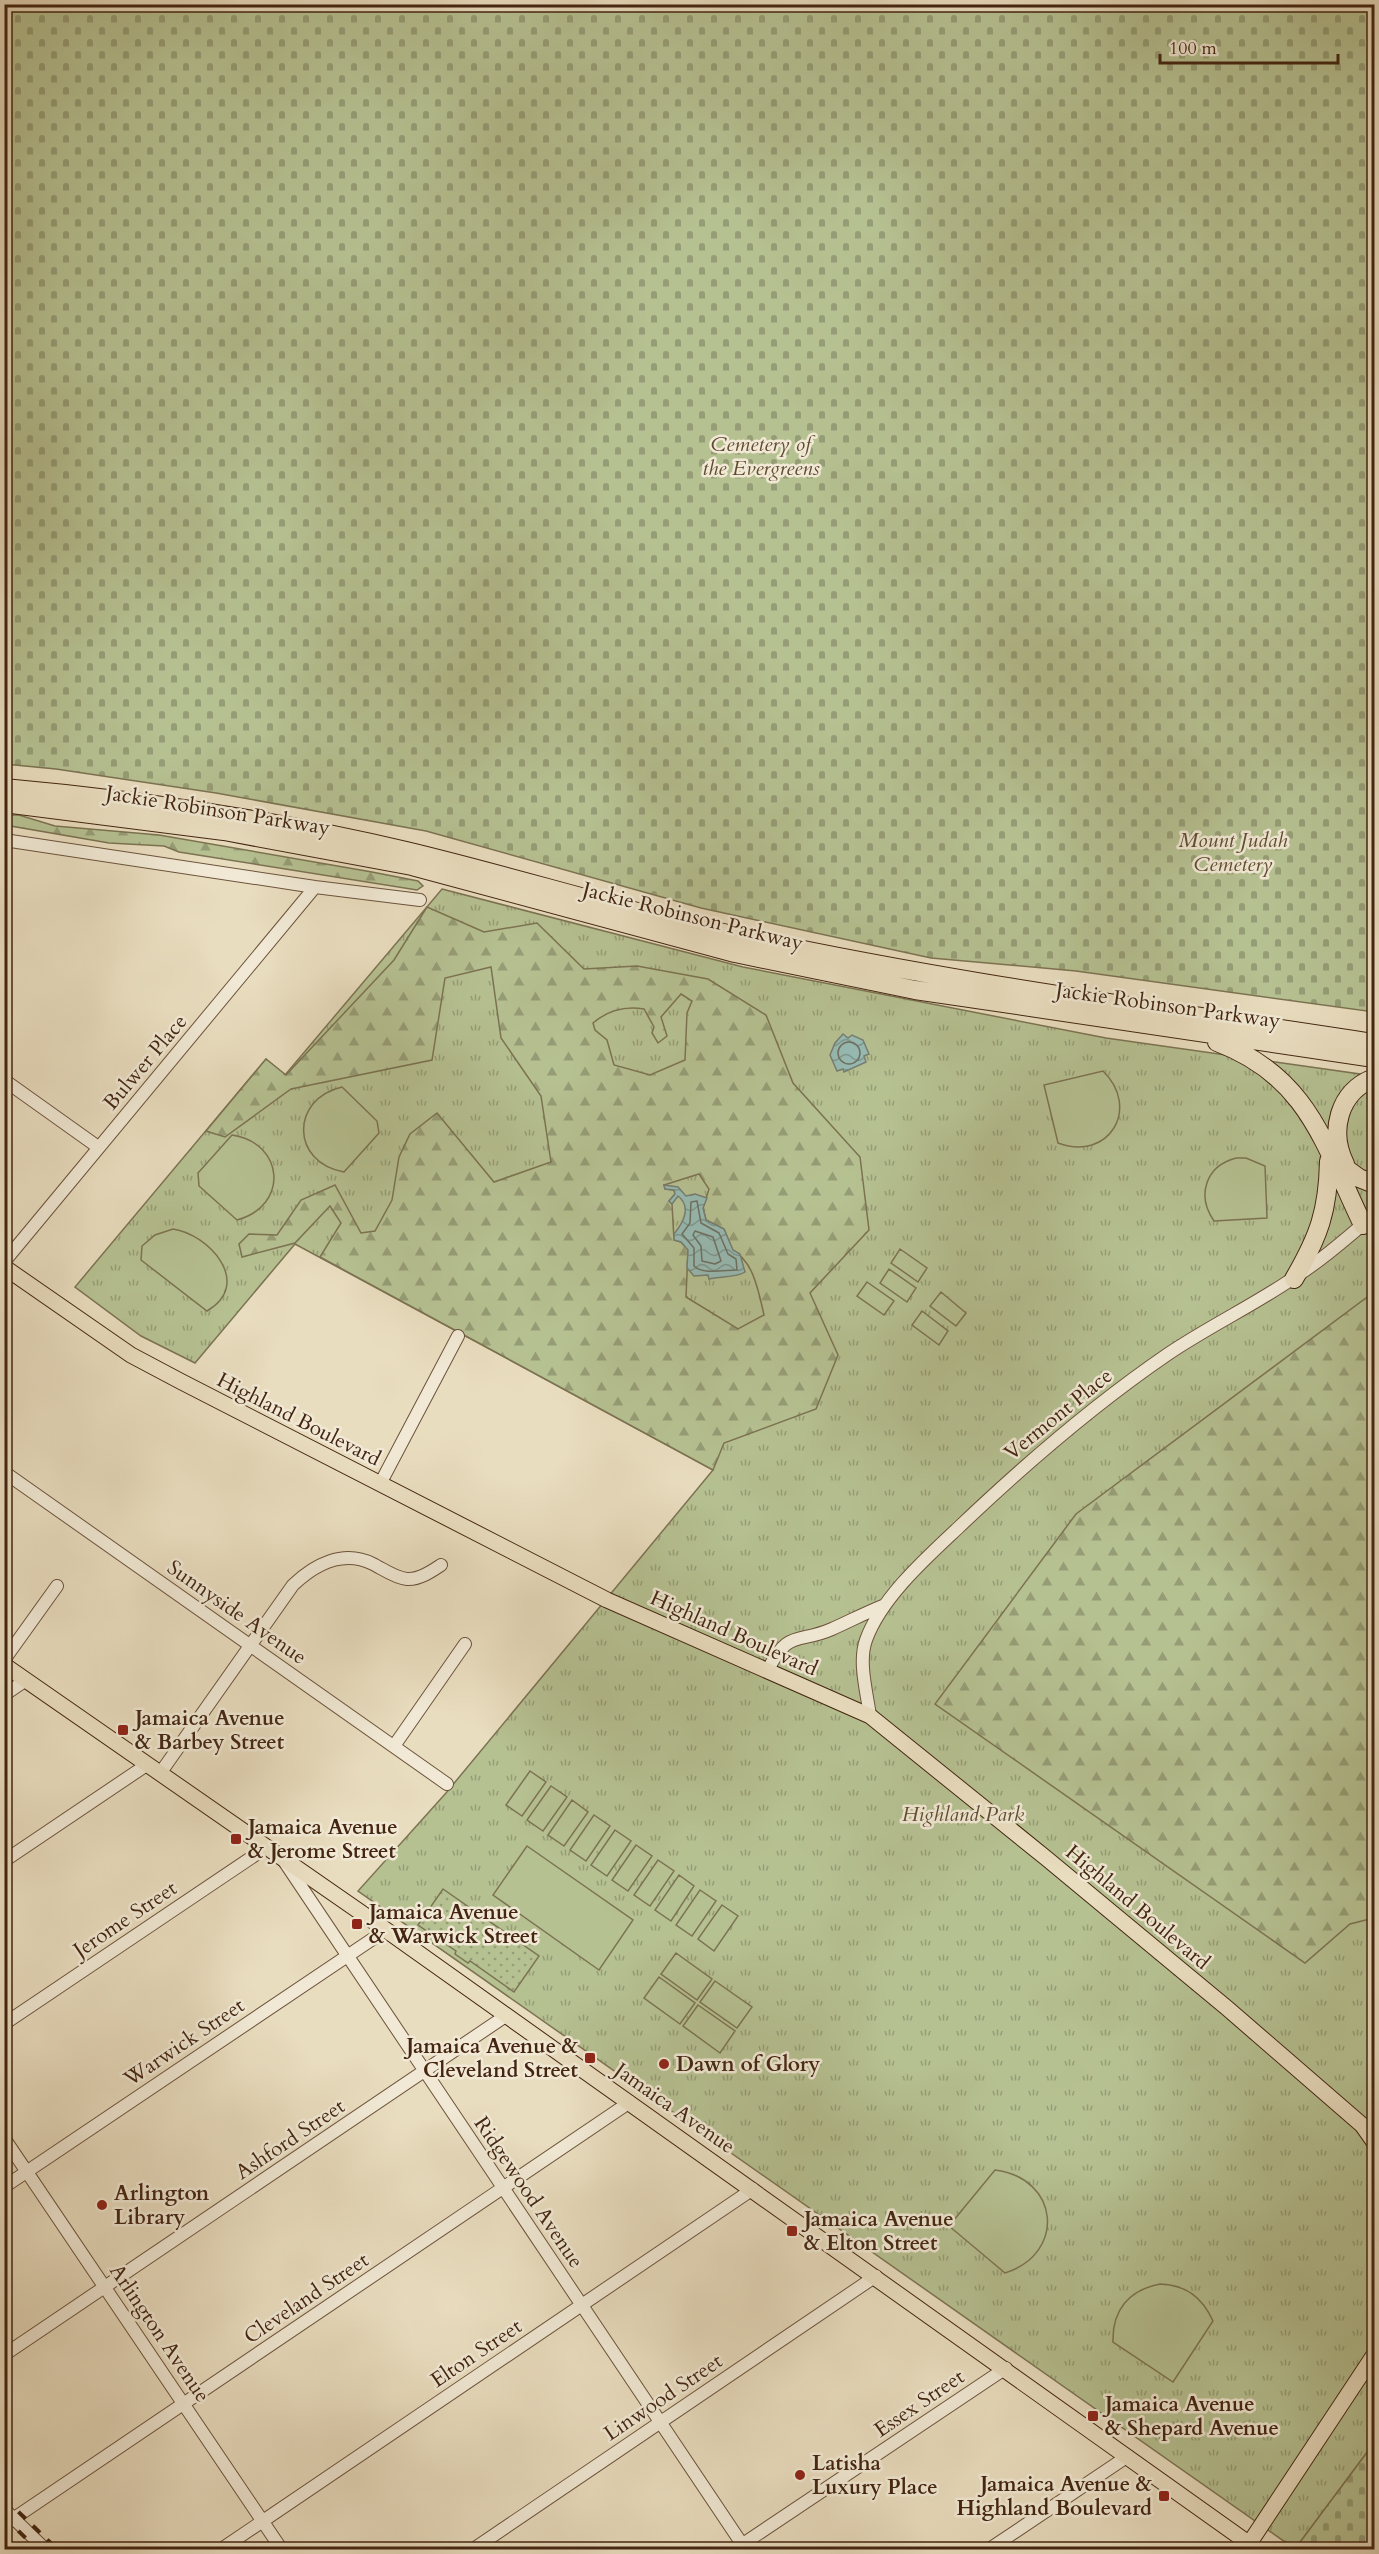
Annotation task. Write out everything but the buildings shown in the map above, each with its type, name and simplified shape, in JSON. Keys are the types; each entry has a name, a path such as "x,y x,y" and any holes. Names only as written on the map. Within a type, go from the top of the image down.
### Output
{"highway":[{"name":"Jackie Robinson Parkway","path":"4,788 175,806 278,824 404,851 728,934 870,964 1374,1043"},
{"name":"Jackie Robinson Parkway","path":"4,803 224,831 412,866 735,953 927,992 1374,1058"},
{"path":"1184,1029 1244,1053 1275,1073 1306,1109 1330,1156 1370,1219"},
{"path":"1370,1219 1338,1144 1338,1118 1344,1103 1355,1090 1374,1078"},
{"path":"1294,1279 1313,1247 1325,1216 1330,1156"},
{"path":"1348,1170 1359,1178 1374,1184"}],"main road":[{"name":"Highland Boulevard","path":"4,1267 131,1355 607,1600 870,1716 1218,2001 1362,2125 1374,2142"},
{"name":"Jamaica Avenue","path":"4,1665 274,1851 1006,2368 1128,2456 1248,2548"},
{"path":"1248,2548 1374,2355"}],"street":[{"path":"4,840 315,887 420,900"},
{"name":"Bulwer Place","path":"4,1262 315,887"},
{"path":"4,1080 98,1147"},
{"name":"Vermont Place","path":"870,1716 864,1671 865,1643 885,1605 943,1542 1020,1469 1103,1401 1169,1353 1294,1279 1370,1219"},
{"path":"380,1484 458,1336"},
{"name":"Sunnyside Avenue","path":"4,1472 447,1784"},
{"path":"161,1772 293,1585 319,1564 350,1558 369,1562 405,1579 421,1576 441,1565"},
{"path":"4,1660 57,1586"},
{"path":"768,1670 782,1646 795,1638 830,1630 885,1605"},
{"path":"394,1746 465,1644"},
{"path":"4,1695 26,1680"},
{"path":"4,1861 148,1764"},
{"name":"Ridgewood Avenue","path":"274,1851 661,2422 741,2548"},
{"name":"Jerome Street","path":"4,2024 274,1851"},
{"name":"Warwick Street","path":"4,2187 386,1930"},
{"name":"Ashford Street","path":"4,2355 507,2015"},
{"name":"Cleveland Street","path":"9,2522 630,2102"},
{"name":"Arlington Avenue","path":"4,2138 282,2550"},
{"name":"Elton Street","path":"220,2550 753,2189"},
{"name":"Linwood Street","path":"472,2550 876,2276"},
{"name":"Essex Street","path":"741,2548 1006,2368"},
{"path":"988,2550 1128,2456"},
{"path":"4,2509 9,2522 46,2550"}],"green space":[{"name":"Cemetery of the Evergreens","path":"4,5 1374,5 1374,1012 1076,971 931,958 701,908 426,831 216,793 56,769 5,764"},
{"path":"4,815 19,815 55,826 159,835 372,872 418,881 423,886 417,890 179,852 164,846 109,843 5,825"},
{"name":"Highland Park","path":"442,889 743,967 1106,1038 1374,1076 1374,2443 1295,2549 358,1891 446,1793 713,1470 295,1244 195,1363 141,1336 75,1287 266,1059 285,1075"},
{"path":"427,907 484,932 537,923 584,969 637,966 708,979 766,1015 793,1083 860,1157 869,1230 810,1293 838,1355 816,1409 724,1443 713,1470 320,1257 341,1223 330,1206 295,1243 242,1257 239,1244 249,1234 277,1235 301,1200 335,1185 361,1233 375,1231 392,1200 399,1157 410,1134 437,1113 494,1182 551,1162 541,1096 501,1038 491,967 445,978 432,1060 291,1089 225,1137 206,1131 266,1059 286,1075 394,960","holes":["681,994 692,1001 687,1013 685,1060 650,1075 614,1065 607,1040 595,1030 593,1023 617,1010 644,1009 654,1027 652,1033 658,1043 667,1036 661,1017","699,1174 709,1189 703,1208 706,1220 724,1229 733,1251 746,1262 751,1270 760,1298 764,1315 738,1329 686,1297 688,1250 681,1242 674,1240 672,1204 669,1201 675,1194 674,1190 665,1189 664,1185"]},
{"path":"1103,1071 1114,1085 1119,1101 1119,1115 1114,1128 1105,1138 1092,1145 1076,1147 1058,1143 1044,1085"},
{"path":"342,1087 377,1121 379,1133 344,1172 327,1166 314,1157 306,1144 304,1131 306,1117 313,1104 325,1094"},
{"path":"232,1135 250,1140 262,1150 271,1162 274,1175 272,1189 266,1202 254,1213 237,1220 199,1186 198,1173"},
{"path":"1236,1158 1246,1158 1265,1166 1267,1218 1214,1221 1206,1201 1207,1183 1217,1168"},
{"path":"173,1229 200,1240 221,1261 226,1274 226,1287 220,1300 207,1311 141,1260 142,1246 155,1235"},
{"path":"900,1249 927,1268 918,1282 891,1263"},
{"path":"889,1269 916,1288 907,1302 880,1283"},
{"path":"867,1282 894,1301 884,1315 857,1296"},
{"path":"941,1292 966,1313 956,1326 930,1306"},
{"path":"1374,1292 1374,1918 1350,1924 1305,1963 935,1704 1076,1514"},
{"path":"922,1311 948,1331 939,1345 912,1325"},
{"path":"530,1771 546,1782 522,1816 506,1805"},
{"path":"551,1786 567,1797 543,1831 527,1820"},
{"path":"572,1800 588,1812 564,1846 548,1835"},
{"path":"594,1815 610,1826 586,1861 570,1850"},
{"path":"615,1830 631,1841 607,1876 591,1865"},
{"path":"636,1845 652,1856 628,1891 612,1880"},
{"path":"527,1846 633,1920 599,1970 493,1895"},
{"path":"658,1860 674,1871 650,1906 634,1895"},
{"path":"679,1875 694,1886 671,1921 655,1910"},
{"path":"443,1889 539,1956 514,1992 470,1961 468,1963 455,1954 456,1951 418,1925"},
{"path":"700,1890 716,1901 692,1936 676,1925"},
{"path":"722,1905 738,1916 714,1951 698,1939"},
{"path":"676,1953 712,1979 697,2000 661,1974"},
{"path":"659,1977 695,2003 680,2024 644,1998"},
{"path":"715,1981 752,2007 737,2028 700,2002"},
{"path":"698,2005 735,2031 720,2053 683,2026"},
{"path":"995,2170 1016,2176 1032,2187 1043,2201 1047,2217 1046,2234 1039,2250 1025,2263 1005,2273 949,2226"},
{"path":"1160,2284 1178,2287 1192,2294 1204,2305 1213,2321 1173,2382 1113,2342 1116,2320 1124,2303 1139,2291"},
{"path":"1374,2443 1374,2549 1295,2549"}],"water":[{"path":"843,1034 848,1038 852,1035 863,1040 869,1054 864,1056 866,1062 844,1072 843,1069 837,1071 830,1055 835,1043"},
{"path":"664,1185 678,1187 686,1196 695,1194 707,1198 703,1208 706,1220 724,1229 733,1250 740,1254 745,1272 709,1279 708,1275 694,1276 687,1268 688,1250 681,1242 674,1240 674,1234 685,1215 685,1205 678,1196 672,1204 669,1201 675,1194 674,1190 665,1189"}],"railway":[{"path":"4,2498 58,2550"},
{"path":"4,2517 38,2550"}],"place":[{"name":"Jamaica Avenue & Barbey Street","path":"123,1730"},
{"name":"Jamaica Avenue & Jerome Street","path":"236,1839"},
{"name":"Jamaica Avenue & Warwick Street","path":"357,1924"},
{"name":"Jamaica Avenue & Cleveland Street","path":"590,2058"},
{"name":"Dawn of Glory","path":"664,2064"},
{"name":"Arlington Library","path":"102,2205"},
{"name":"Jamaica Avenue & Elton Street","path":"792,2231"},
{"name":"Jamaica Avenue & Shepard Avenue","path":"1093,2416"},
{"name":"Latisha Luxury Place","path":"800,2475"},
{"name":"Jamaica Avenue & Highland Boulevard","path":"1164,2496"}],"park label":[{"name":"Mount Judah Cemetery","path":"1233,852"}]}
